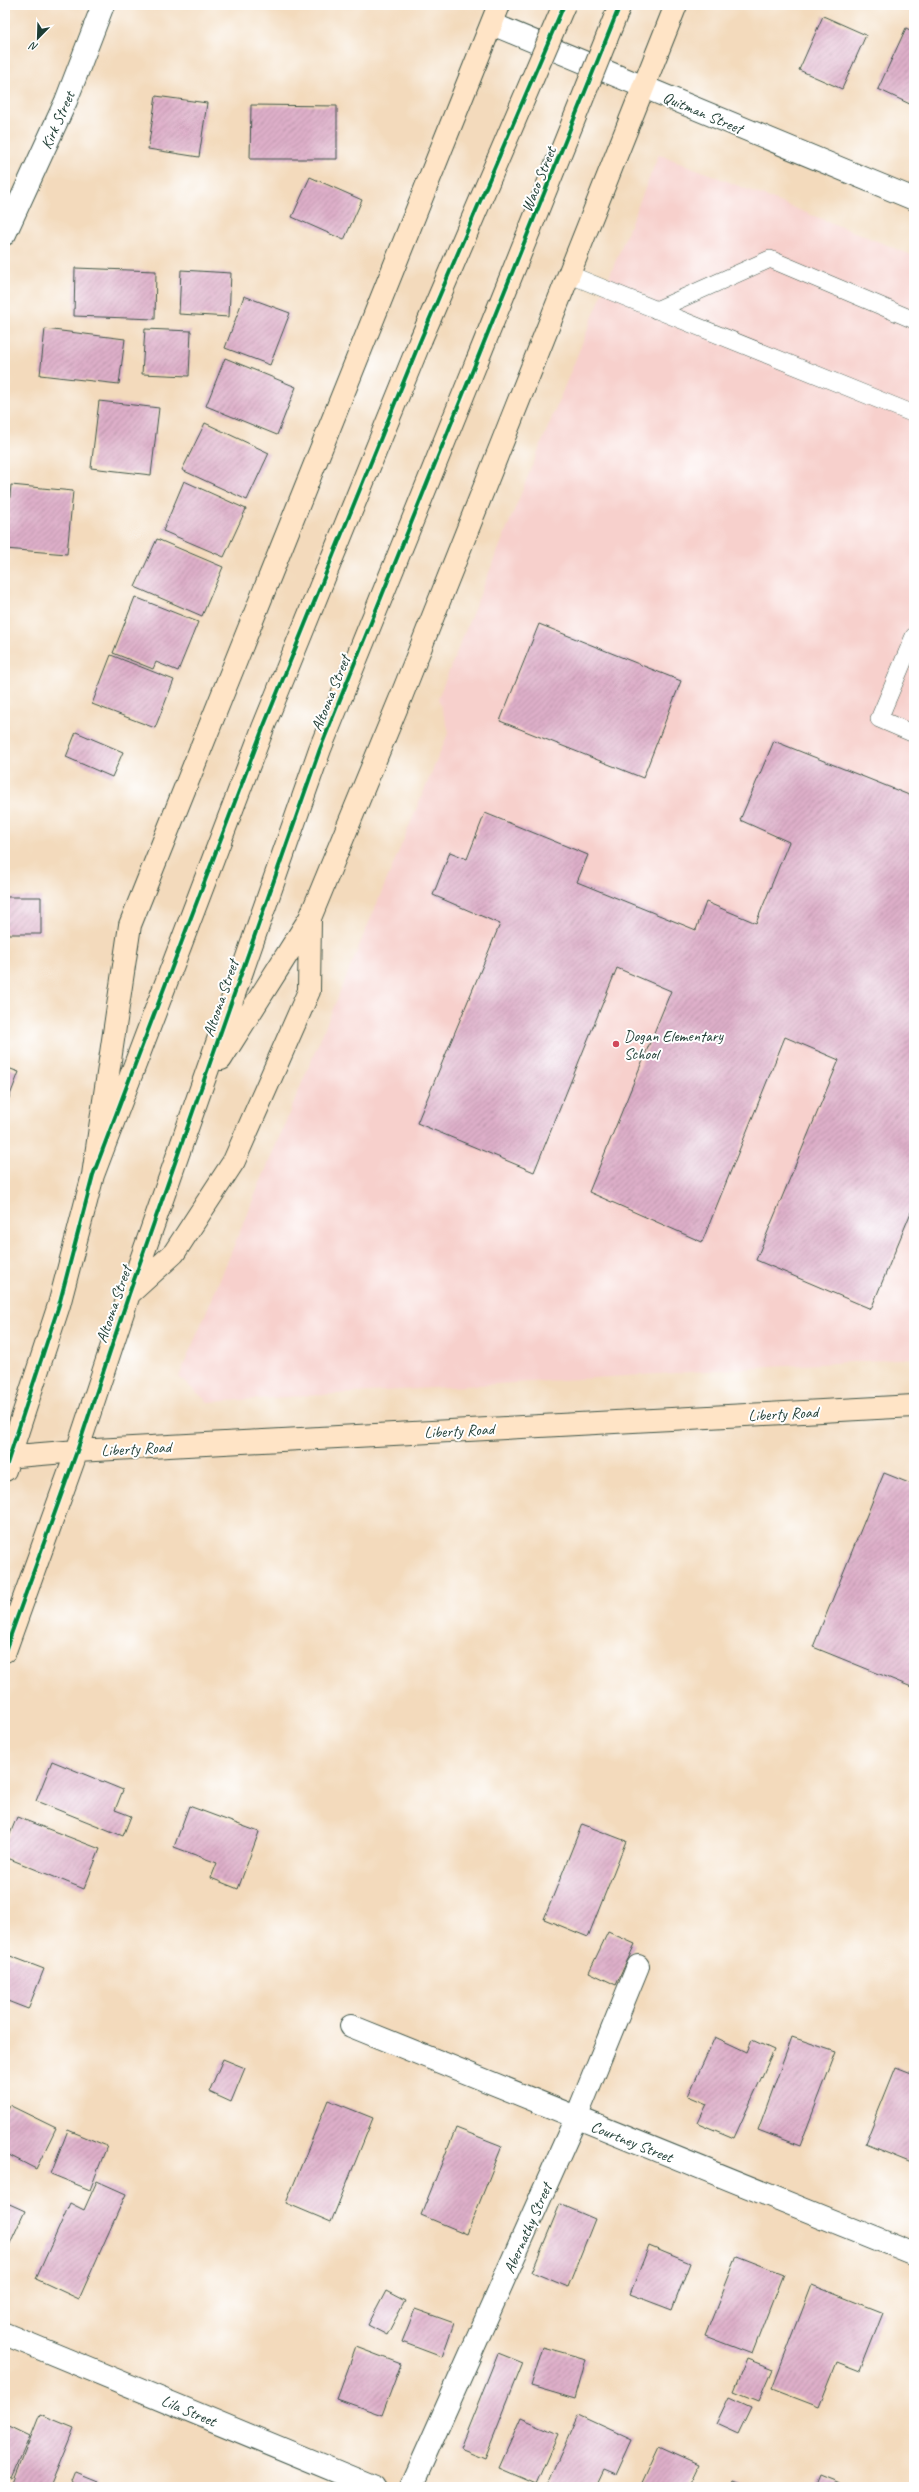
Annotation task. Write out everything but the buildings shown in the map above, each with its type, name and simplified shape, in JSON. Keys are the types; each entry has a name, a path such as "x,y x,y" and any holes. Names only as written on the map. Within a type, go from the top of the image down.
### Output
{"main road":[{"path":"7,1461 59,1304 93,1175 263,728 422,339 564,5"},
{"name":"Waco Street","path":"477,361 620,5"},
{"path":"200,1093 310,918 401,697 642,87 676,5"},
{"path":"93,1175 130,925 495,15"},
{"name":"Altoona Street","path":"5,1651 77,1451 129,1294 320,749 477,361"},
{"path":"129,1294 174,1252 234,1161 309,991 310,918"},
{"name":"Liberty Road","path":"7,1461 77,1451 914,1406"}],"street":[{"name":"Kirk Street","path":"5,234 66,101 102,5"},
{"name":"Quitman Street","path":"495,15 642,87 914,199"},
{"name":"Abernathy Street","path":"411,2487 576,2118 638,1966"},
{"name":"Courtney Street","path":"351,2026 914,2254"},
{"name":"Lila Street","path":"5,2334 374,2487"}],"lane":[{"path":"656,310 770,259 914,320"},
{"path":"568,274 914,414"},
{"path":"914,636 879,719 914,734"}],"shaded area":[{"name":"Dogan Elementary School","path":"659,154 914,256 914,1358 208,1402 179,1377 449,731 438,698"}],"cycle path":[{"path":"5,1470 59,1305 93,1175 263,728 421,339 564,5"},
{"path":"5,1651 77,1451 129,1294 320,749 620,5"}],"place":[{"name":"Dogan Elementary School","path":"616,1044"}]}
